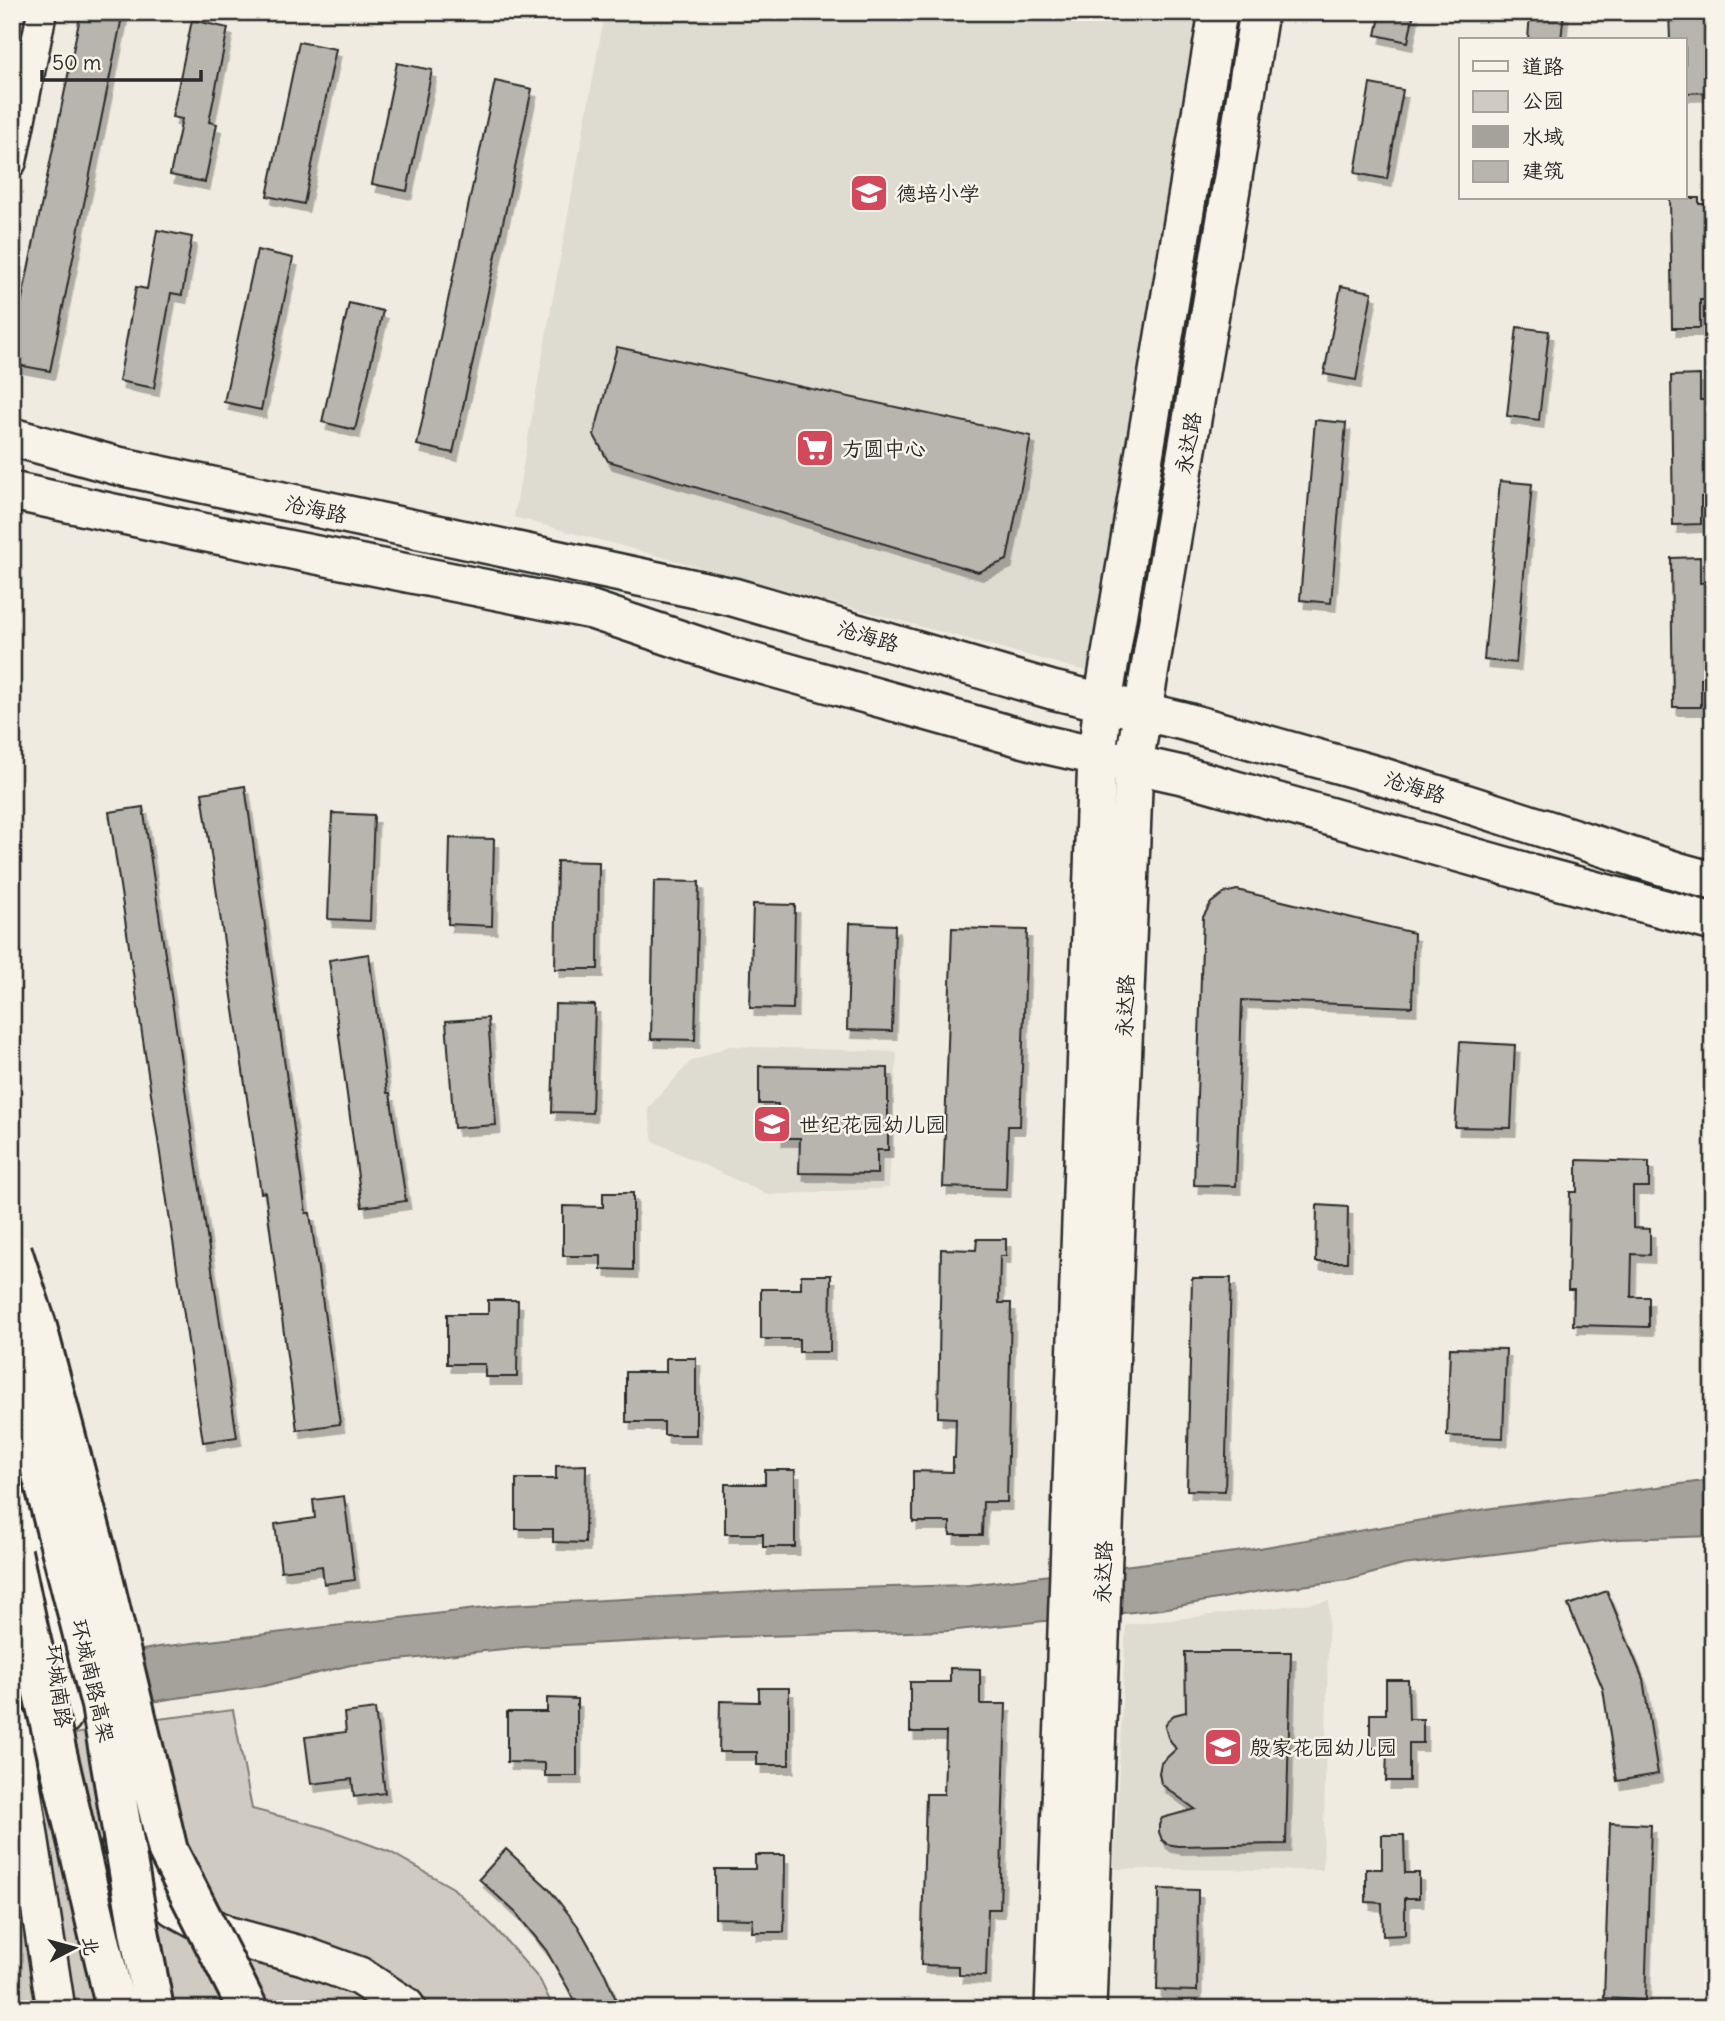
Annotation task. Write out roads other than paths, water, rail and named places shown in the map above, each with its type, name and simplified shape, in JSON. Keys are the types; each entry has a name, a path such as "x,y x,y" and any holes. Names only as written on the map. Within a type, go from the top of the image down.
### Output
{"highway":[{"path":"12,1251 37,1327 101,1570 169,1851 248,2009"},
{"name":"环城南路高架","path":"12,1357 101,1705 139,1931 155,2009"},
{"path":"12,1552 117,2009"}],"main road":[{"name":"永达路","path":"1087,2009 1101,1626 1086,1549 1097,755 1103,702 1219,12"},
{"name":"永达路","path":"1054,2009 1066,1637 1086,1549 1135,763 1259,12"},
{"name":"沧海路","path":"12,438 114,466 733,597 1052,690 1143,711 1380,776 1713,881"},
{"path":"12,491 592,610 723,654 1047,745 1135,763 1713,922"},
{"path":"12,1310 63,1646 95,1777 120,1842 149,1882 174,1907 226,1934 303,1956 359,1976 407,2009"},
{"name":"环城南路","path":"12,1364 63,1646 66,1744 106,2009"},
{"path":"12,1726 55,2009"}],"street":[{"path":"12,162 42,12"}],"water":[{"path":"1713,1480 1713,1536 1619,1539 1403,1565 1348,1580 1261,1591 1162,1609 947,1631 731,1637 523,1647 351,1665 264,1686 169,1699 12,1727 12,1674 159,1647 509,1605 813,1589 969,1585 1236,1552 1492,1508"}],"place":[{"name":"德培小学","path":"869,193"},
{"name":"方圆中心","path":"815,448"},
{"name":"世纪花园幼儿园","path":"772,1124"},
{"name":"殷家花园幼儿园","path":"1223,1747"}]}
